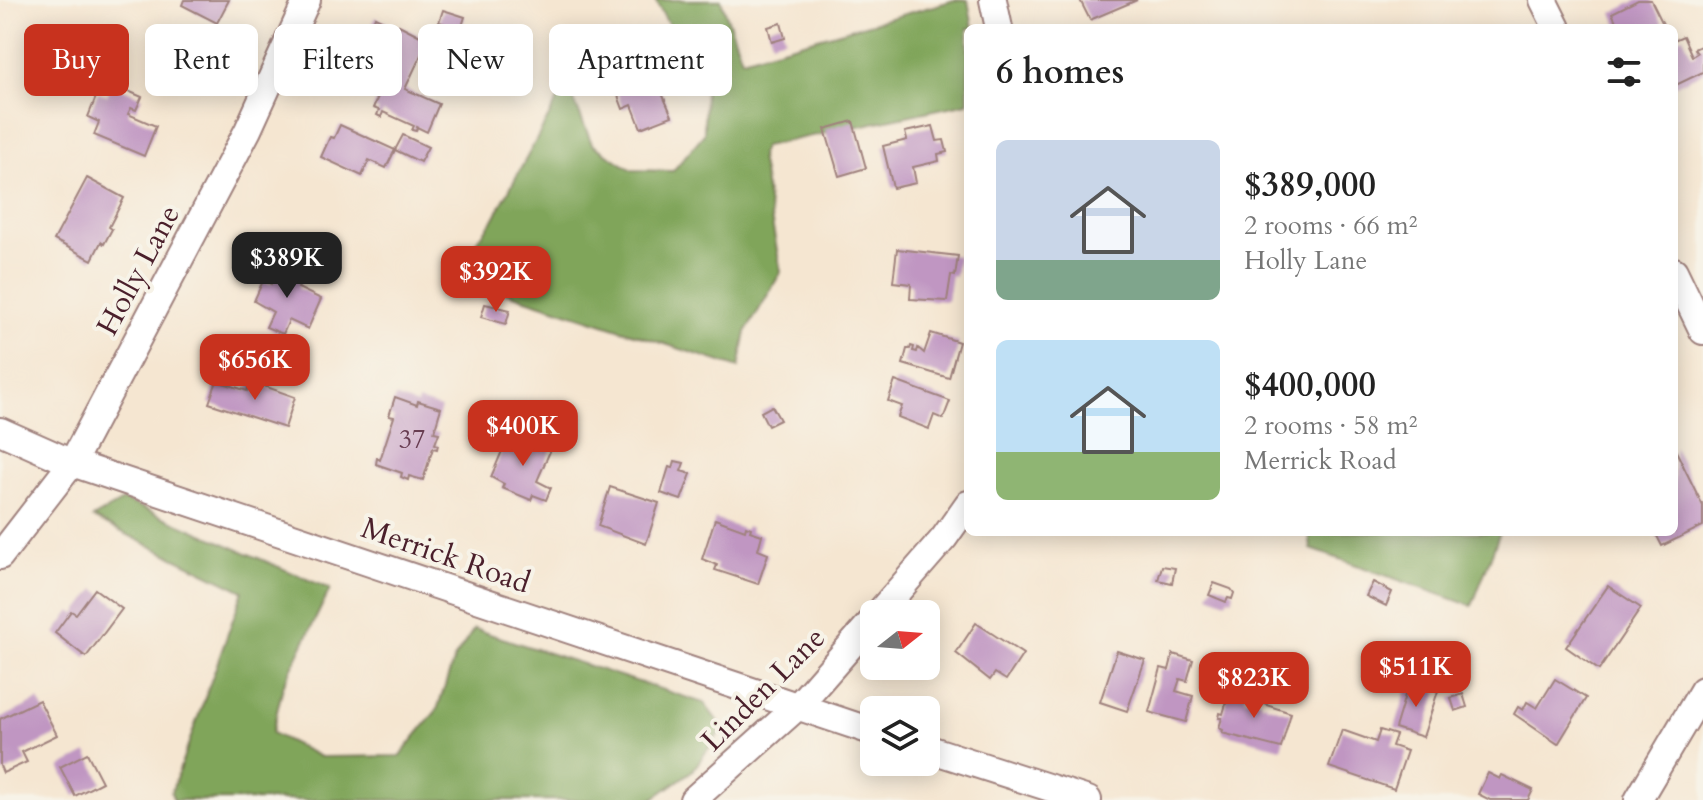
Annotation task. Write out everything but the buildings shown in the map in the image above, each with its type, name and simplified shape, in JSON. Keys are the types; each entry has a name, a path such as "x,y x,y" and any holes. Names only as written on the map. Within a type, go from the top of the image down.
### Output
{"street":[{"name":"Holly Lane","path":"0,556 72,463 248,130 307,0"},
{"path":"993,0 998,24"},
{"path":"1543,0 1555,24"},
{"path":"1678,279 1703,331"},
{"name":"Merrick Road","path":"0,431 72,463 860,727"},
{"path":"890,600 944,538 964,510"},
{"name":"Linden Lane","path":"693,800 797,707 860,635"},
{"path":"1638,800 1703,690"},
{"path":"940,752 1088,800"}],"green space":[{"path":"655,0 721,0 730,24 669,24"},
{"path":"955,0 968,0 972,24 964,24 964,104 764,146 760,157 781,272 746,332 739,368 467,280 457,267 493,220 560,96 572,96 592,144 632,170 673,171 704,134 705,96 732,96 732,31 742,59"},
{"path":"124,500 330,589 283,686 272,733 320,757 400,756 437,710 454,659 474,629 704,703 723,728 693,770 651,800 174,800 171,793 243,591 93,518"},
{"path":"1309,536 1498,536 1472,606 1311,549"}]}
